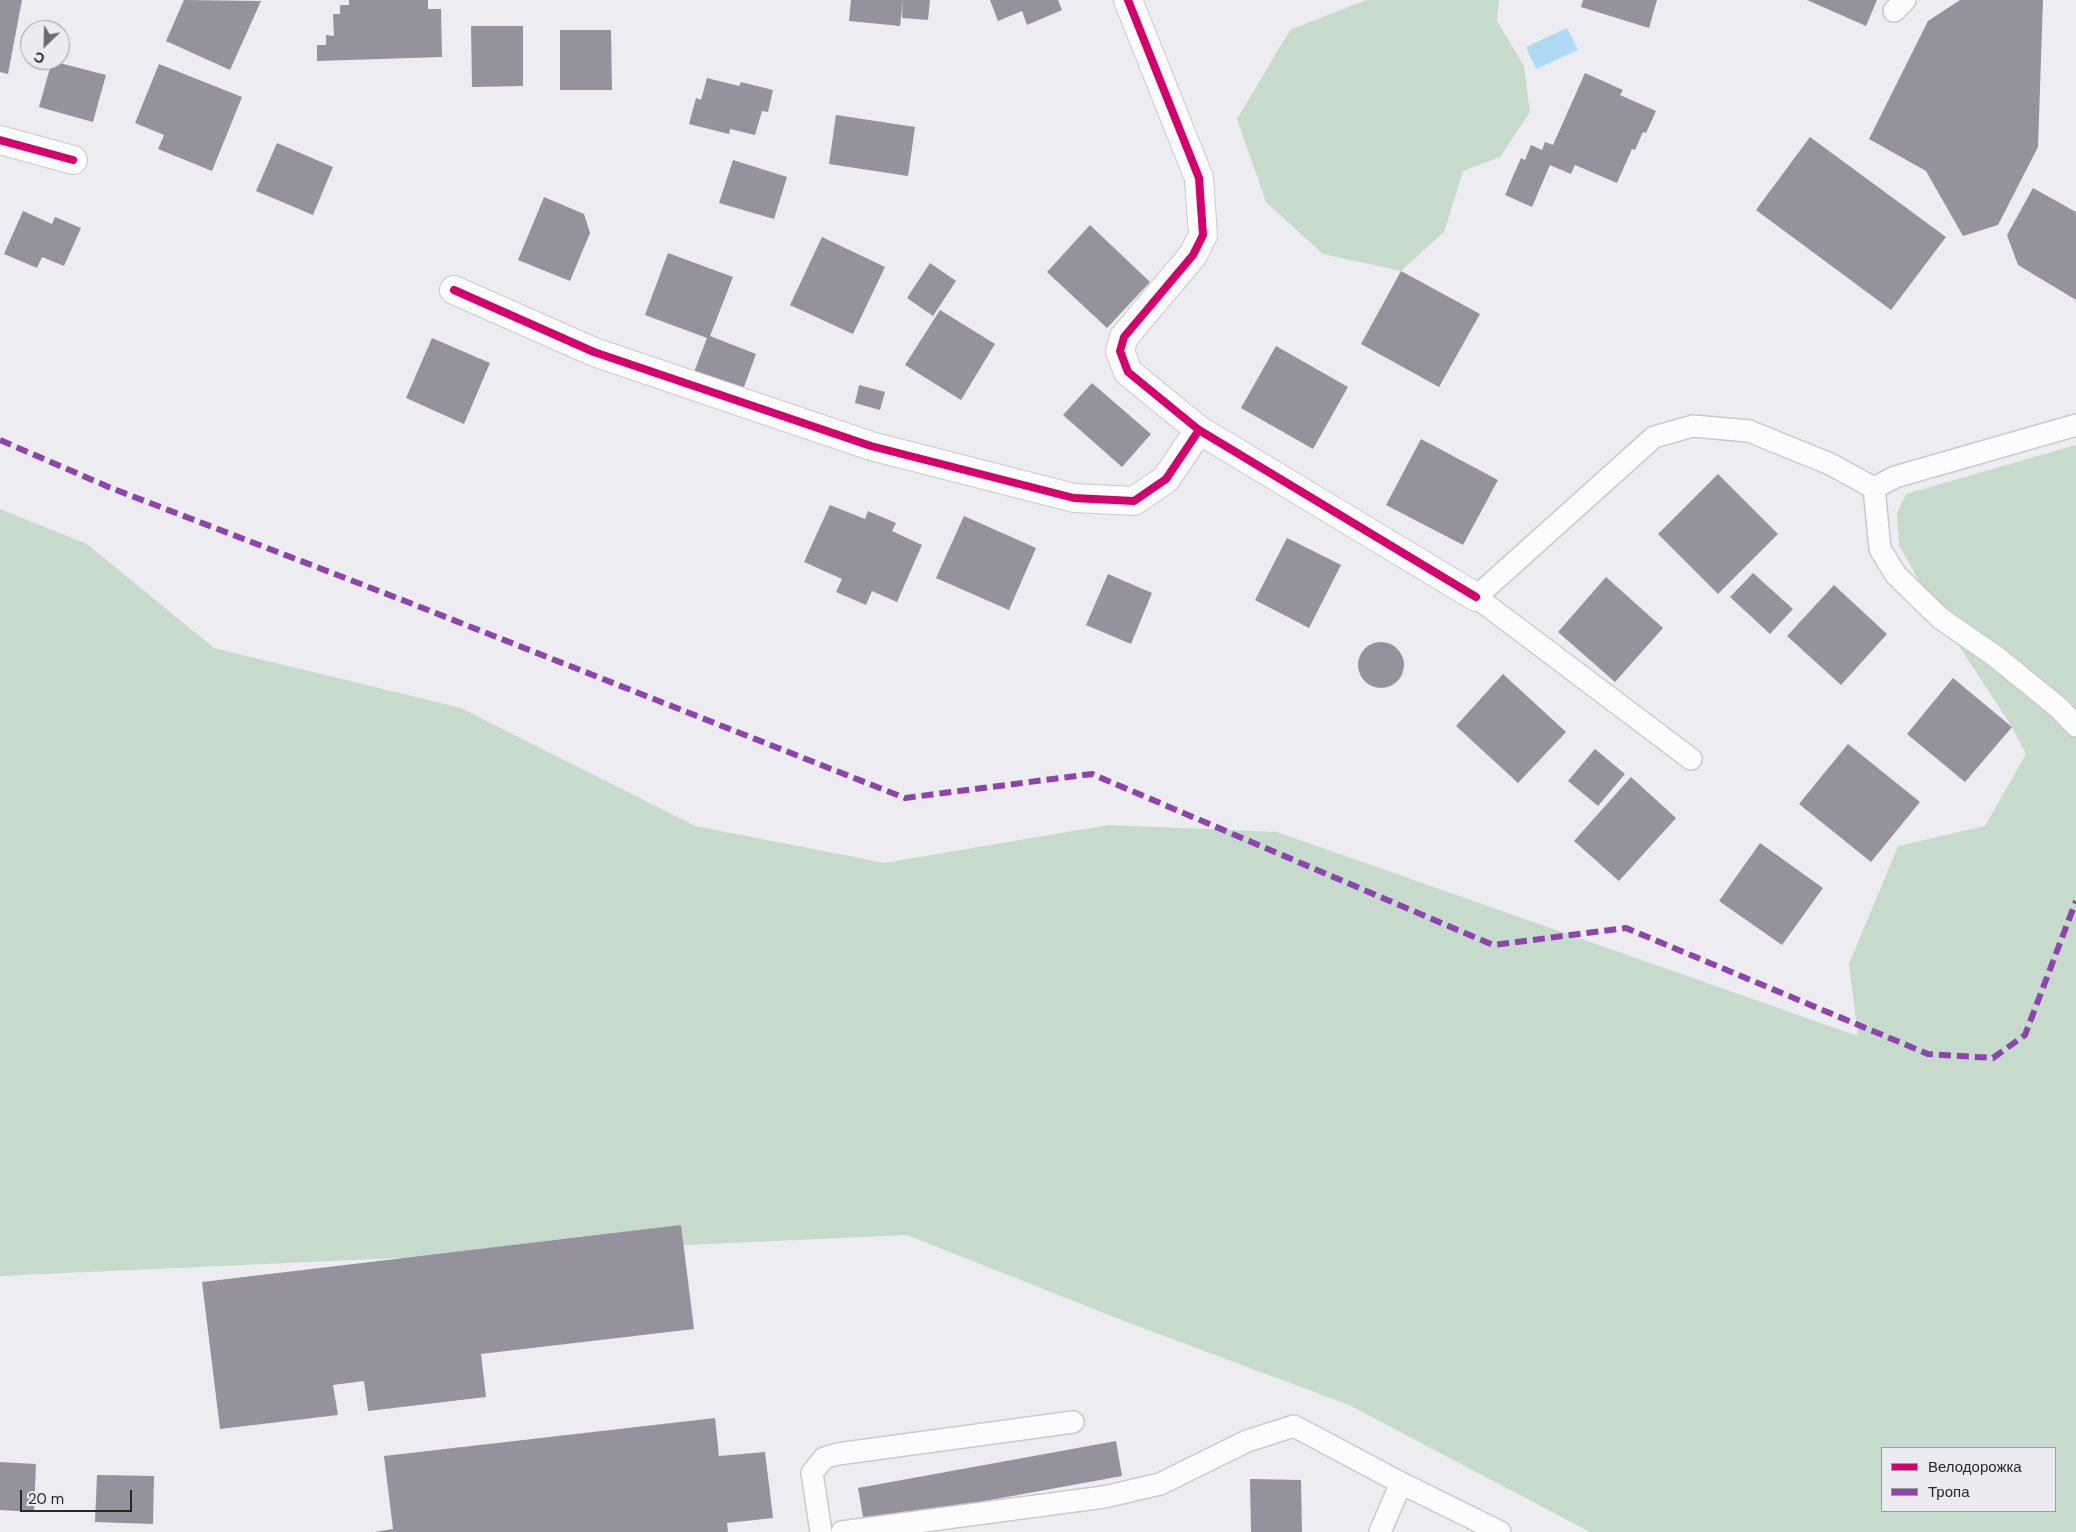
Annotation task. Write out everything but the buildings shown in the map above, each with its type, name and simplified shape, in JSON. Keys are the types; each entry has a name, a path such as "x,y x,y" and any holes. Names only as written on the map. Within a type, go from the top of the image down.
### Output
{"street":[{"path":"1128,0 1199,178 1203,235 1193,255 1124,337 1120,351 1128,372 1200,430 1476,597"},
{"path":"0,140 72,160"},
{"path":"454,290 594,352 871,446 1074,498 1134,501 1166,479 1200,430"}],"lane":[{"path":"1874,488 1895,476 2076,425"},
{"path":"1691,759 1476,597 1654,437 1693,426 1749,431 1830,464 1874,488"},
{"path":"1874,488 1880,548 1896,575 1940,618 1995,656 2059,708 2076,726"},
{"path":"821,1532 812,1473 824,1458 838,1454 1073,1422"},
{"path":"842,1532 1104,1497 1160,1484 1247,1441 1294,1426 1401,1484 1500,1532"},
{"path":"1380,1532 1401,1484"}],"green space":[{"path":"1366,0 1499,0 1497,21 1524,66 1530,112 1500,157 1463,171 1444,232 1401,271 1323,254 1266,202 1237,119 1290,30"},
{"path":"2076,445 2076,1532 1590,1532 1349,1405 1124,1321 907,1235 0,1276 0,509 87,544 214,648 461,708 695,826 885,863 1108,825 1277,832 1858,1036 1849,964 1898,846 1985,826 2026,754 2012,727 1933,606 1899,545 1897,513 1906,494"}],"water":[{"path":"1567,28 1578,50 1536,69 1526,47"}],"marked path":[{"path":"0,440 111,488 405,601 905,798 1092,774 1493,945 1626,928 1928,1054 1993,1058 2025,1035 2076,901"}],"cycle path":[{"path":"1128,0 1199,178 1203,235 1193,255 1124,337 1120,351 1128,372 1199,430 1476,597"},
{"path":"0,140 73,160"},
{"path":"454,290 594,352 871,446 1074,498 1134,501 1166,479 1199,430"}]}
